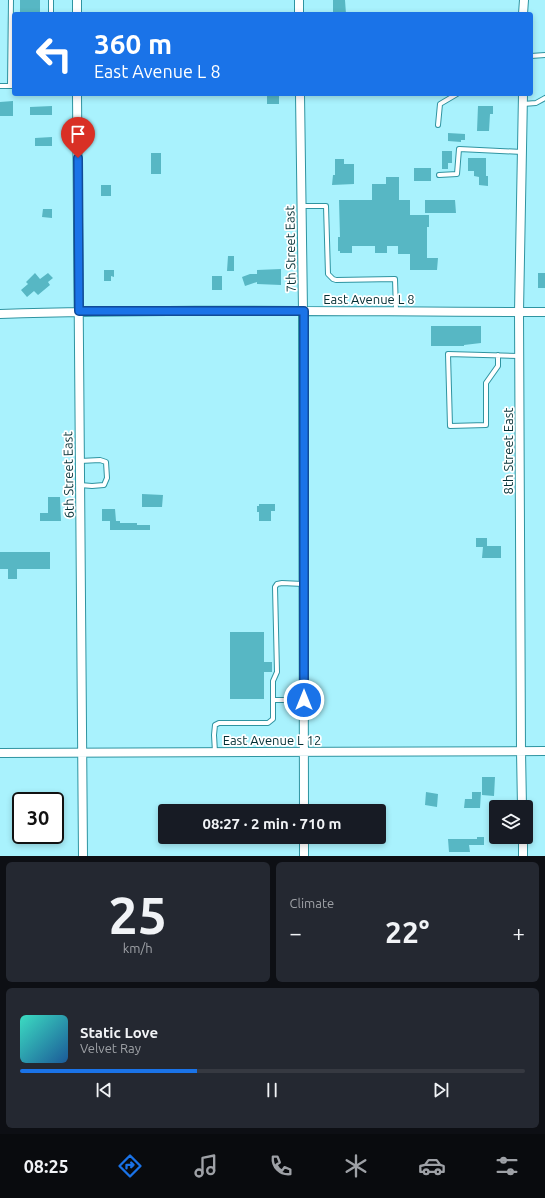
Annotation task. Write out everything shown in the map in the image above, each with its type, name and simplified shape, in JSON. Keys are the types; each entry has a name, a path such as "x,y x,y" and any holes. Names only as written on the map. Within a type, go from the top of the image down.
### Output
{"street":[{"path":"77,0 77,12"},
{"path":"299,0 299,12"},
{"path":"524,0 524,12"},
{"name":"6th Street East","path":"77,96 83,856"},
{"name":"7th Street East","path":"300,96 304,311 304,804"},
{"name":"8th Street East","path":"522,800 519,312 523,96"},
{"name":"East Avenue L 8","path":"0,314 79,311 545,312"},
{"name":"East Avenue L 12","path":"0,753 545,751"},
{"path":"304,844 304,856"},
{"path":"522,844 522,856"}],"lane":[{"path":"0,86 12,86 11,0"},
{"path":"51,0 51,12"},
{"path":"533,56 545,54"},
{"path":"438,125 440,104 454,96"},
{"path":"523,104 536,103 545,98"},
{"path":"439,175 457,174 459,149 522,152"},
{"path":"301,206 326,206 328,274 330,277 336,280 396,279 396,311"},
{"path":"498,355 498,366 486,383 486,425 450,426 448,354 498,355 519,356"},
{"path":"80,461 100,460 106,462 107,478 104,484 92,486 80,485"},
{"path":"215,752 214,735 216,725 219,723 270,722 273,716 273,681 277,672 275,587 277,584 282,583 304,584"},
{"path":"273,700 304,700"}],"building":[{"path":"20,0 40,0 40,12 20,12"},
{"path":"333,0 345,0 346,12 333,12"},
{"path":"267,96 279,96 279,104 267,104"},
{"path":"13,101 13,116 0,116 0,102"},
{"path":"52,106 52,115 30,115 30,107"},
{"path":"478,106 493,106 493,114 490,114 489,131 477,131"},
{"path":"448,133 465,134 465,140 461,140 461,142 448,141"},
{"path":"52,137 52,146 35,146 35,138"},
{"path":"442,151 452,151 452,163 448,163 448,169 442,169"},
{"path":"151,153 161,153 161,174 151,174"},
{"path":"468,158 486,158 486,176 488,176 488,186 479,185 479,177 474,176 474,171 468,171"},
{"path":"335,159 344,159 344,164 354,164 354,184 332,185 333,175 335,175"},
{"path":"414,168 431,168 431,181 414,181"},
{"path":"386,177 399,177 399,200 410,200 410,215 429,215 429,227 427,227 427,258 438,258 437,270 410,270 410,254 398,254 398,246 387,246 387,253 375,253 375,246 352,246 352,253 340,253 340,251 338,251 338,237 340,237 339,200 372,200 372,184 386,184"},
{"path":"101,185 111,185 111,196 101,196"},
{"path":"425,200 455,200 456,213 425,213"},
{"path":"43,209 52,209 52,218 42,217"},
{"path":"228,256 234,256 234,271 227,271"},
{"path":"281,269 281,285 257,284 257,282 245,286 242,277 250,274 257,274 257,270"},
{"path":"104,270 114,270 114,277 111,276 111,281 104,281"},
{"path":"35,273 40,279 48,273 53,278 48,282 50,285 38,295 34,291 27,297 21,290 28,284 26,282"},
{"path":"538,273 545,273 545,288 538,288"},
{"path":"212,276 222,276 222,290 212,290"},
{"path":"431,326 481,326 481,343 464,346 431,346"},
{"path":"142,494 163,495 162,507 142,507"},
{"path":"48,497 60,497 61,521 40,521 40,513 48,513"},
{"path":"259,504 275,504 275,511 271,511 271,521 259,521 257,506 259,506"},
{"path":"102,509 115,509 116,521 120,521 120,523 150,525 150,530 110,530 110,521 102,521"},
{"path":"476,538 487,538 487,546 501,546 501,558 482,558 483,547 476,547"},
{"path":"0,552 50,552 50,569 17,569 17,579 8,579 8,569 0,569"},
{"path":"230,632 264,632 264,662 272,662 272,672 264,672 264,699 230,699"},
{"path":"482,777 495,777 494,796 482,795"},
{"path":"426,792 438,794 437,807 425,805"},
{"path":"472,792 481,792 480,808 464,808 465,799 472,799"},
{"path":"477,837 484,837 484,845 469,845 470,852 449,852 448,839 477,839"}],"route":[{"path":"78,158 79,311 304,311 304,700"}]}
